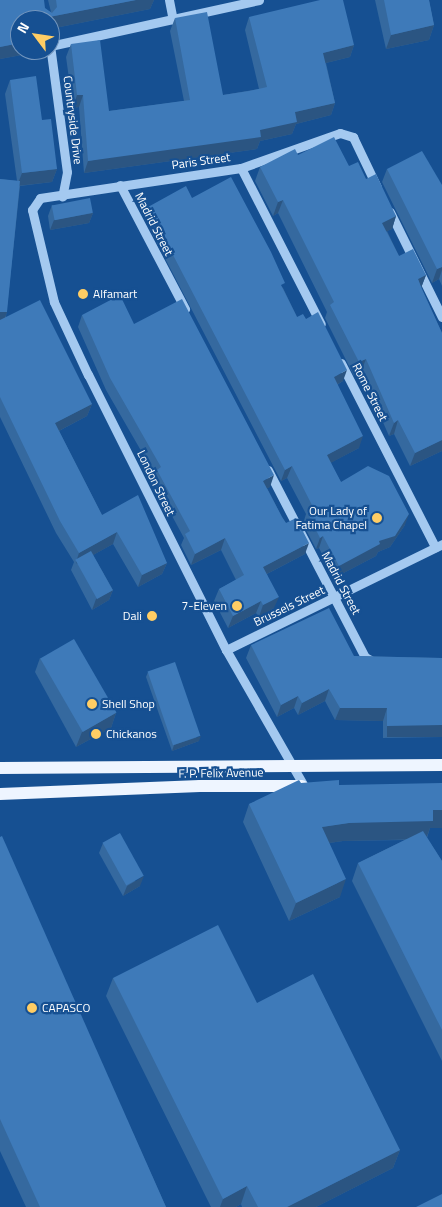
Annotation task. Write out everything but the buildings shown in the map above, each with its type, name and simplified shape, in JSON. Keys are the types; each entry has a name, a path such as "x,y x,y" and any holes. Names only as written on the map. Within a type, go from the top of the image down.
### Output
{"main road":[{"name":"F. P. Felix Avenue","path":"0,768 442,765"},
{"name":"F. P. Felix Avenue","path":"0,794 200,786 309,786"}],"street":[{"path":"169,0 173,20"},
{"path":"60,44 259,0"},
{"name":"Countryside Drive","path":"52,60 66,162 62,197"},
{"name":"Paris Street","path":"62,197 120,185 240,168 340,133 353,137 442,317"},
{"path":"240,168 327,335"},
{"name":"Madrid Street","path":"120,185 192,323"},
{"name":"London Street","path":"62,197 40,198 32,210 54,302 226,650 293,767 309,786"},
{"name":"Rome Street","path":"336,353 439,545"},
{"name":"Madrid Street","path":"265,465 365,657 372,662 387,662"},
{"name":"Brussels Street","path":"226,650 439,545"}],"place":[{"name":"Alfamart","path":"83,294"},
{"name":"Our Lady of Fatima Chapel","path":"377,518"},
{"name":"7-Eleven","path":"237,606"},
{"name":"Dali","path":"152,616"},
{"name":"Shell Shop","path":"92,704"},
{"name":"Chickanos","path":"96,734"},
{"name":"CAPASCO","path":"32,1008"}]}
